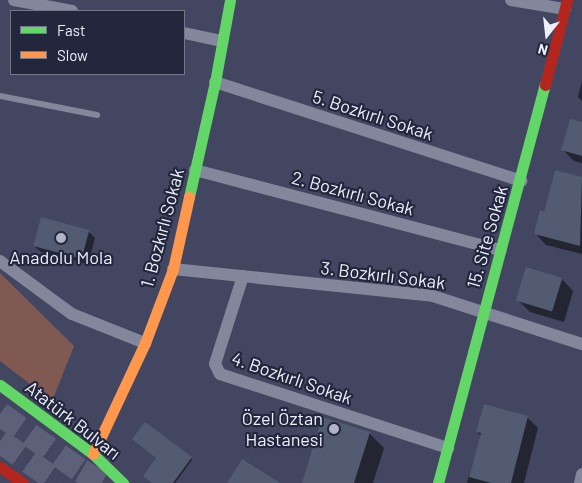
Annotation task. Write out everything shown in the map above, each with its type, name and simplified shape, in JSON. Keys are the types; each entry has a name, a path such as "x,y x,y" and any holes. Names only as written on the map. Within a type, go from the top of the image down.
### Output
{"main road":[{"name":"1. Bozkırlı Sokak","path":"93,454 145,343 173,269 215,82 230,0"},
{"name":"15. Site Sokak","path":"438,483 566,4"},
{"name":"Atatürk Bulvarı","path":"0,385 93,454 124,483"},
{"path":"0,467 23,483"}],"street":[{"path":"14,0 67,10"},
{"path":"511,0 566,4"},
{"path":"185,33 222,40"},
{"name":"5. Bozkırlı Sokak","path":"215,82 520,181"},
{"name":"2. Bozkırlı Sokak","path":"196,170 501,250"},
{"path":"0,261 72,314 145,343"},
{"name":"3. Bozkırlı Sokak","path":"173,269 432,296 582,344"},
{"name":"4. Bozkırlı Sokak","path":"243,276 216,364 220,374 448,448"},
{"path":"580,483 582,474"}],"lane":[{"path":"0,96 96,116"}],"shaded area":[{"path":"0,273 74,346 52,401 0,361"}],"building":[{"path":"570,119 582,122 582,156 561,150"},
{"path":"555,170 582,177 580,246 534,234 540,210 544,212"},
{"name":"Anadolu Mola","path":"41,217 89,230 82,259 33,246"},
{"path":"526,267 562,278 552,312 516,300"},
{"path":"484,404 528,416 511,483 491,483 469,477 481,433 476,432"},
{"path":"322,417 370,432 354,483 302,483"},
{"path":"145,422 192,457 173,483 152,483 143,476 156,458 132,439"},
{"path":"242,459 280,483 227,483"}],"tunnel":[{"path":"0,414 81,471 102,483"},
{"path":"0,441 59,483"}],"traffic: fast":[{"path":"189,197 215,82 230,0"},
{"path":"438,483 545,85"},
{"path":"0,385 93,454 123,483"}],"traffic: slow":[{"path":"93,454 145,343 173,269 189,197"}],"traffic: jam":[{"path":"545,85 567,0"},
{"path":"0,467 23,483"}],"place":[{"name":"Anadolu Mola","path":"61,238"},
{"name":"Özel Öztan Hastanesi","path":"334,429"}]}
